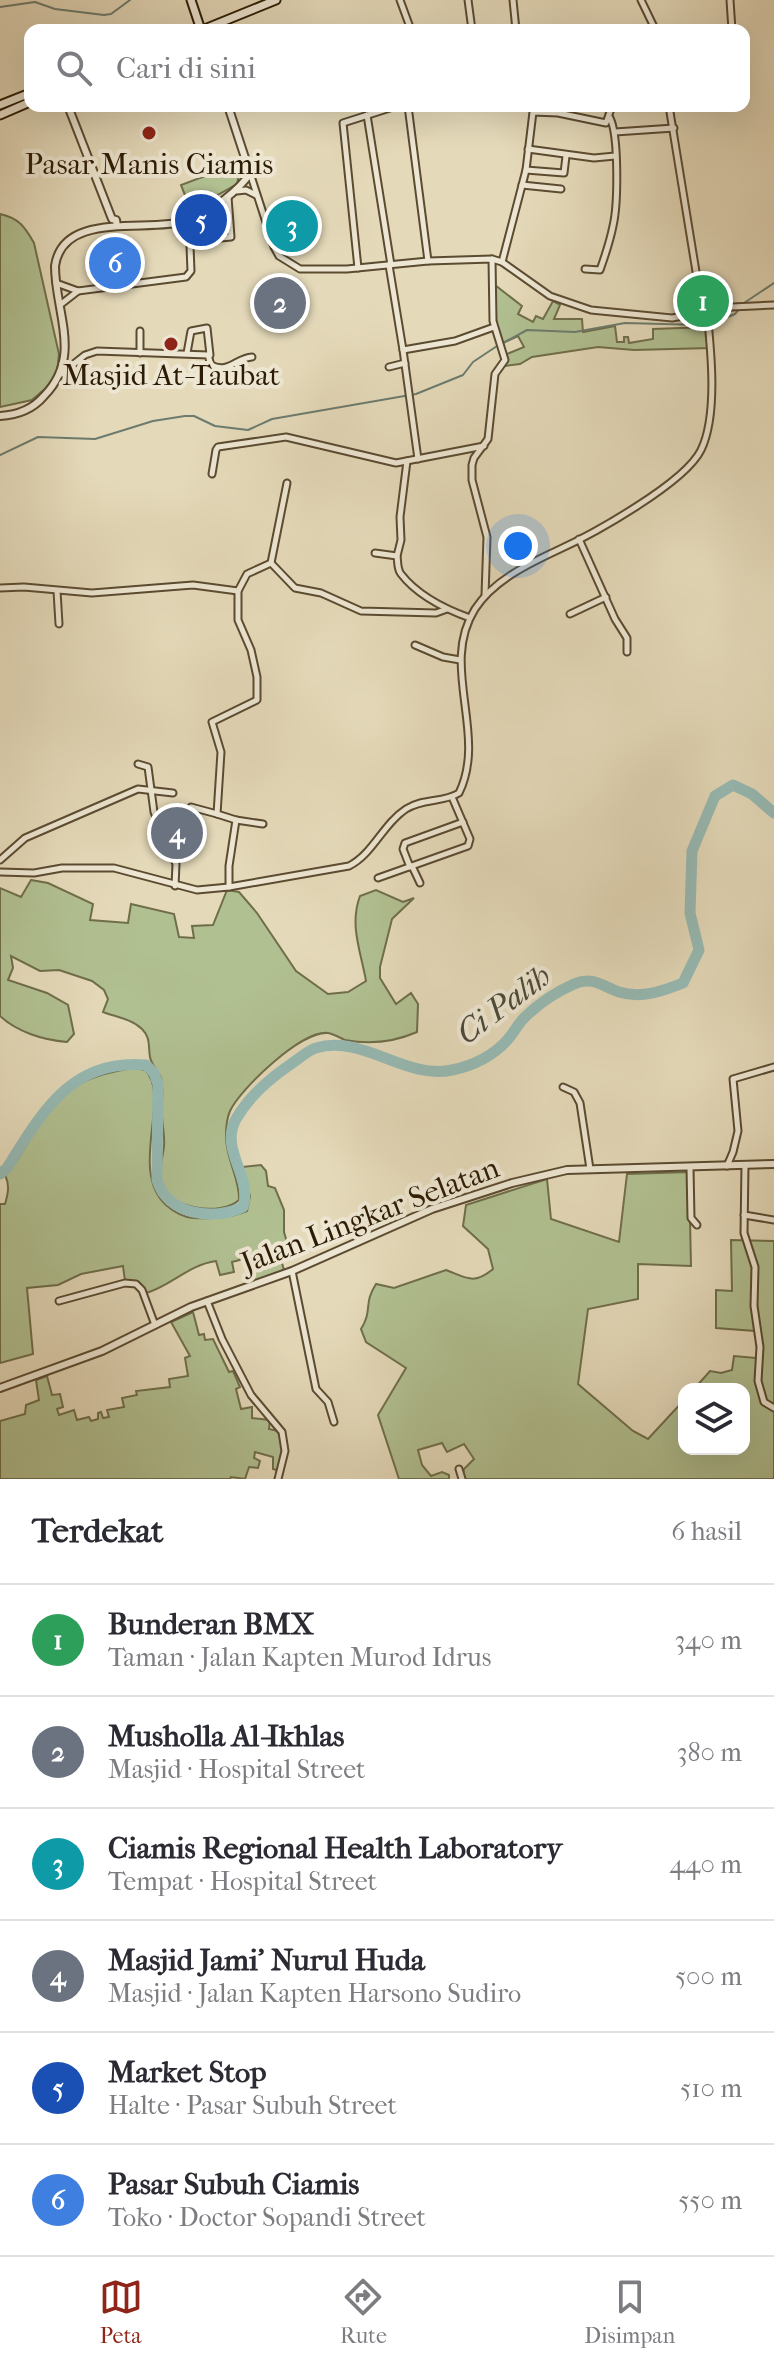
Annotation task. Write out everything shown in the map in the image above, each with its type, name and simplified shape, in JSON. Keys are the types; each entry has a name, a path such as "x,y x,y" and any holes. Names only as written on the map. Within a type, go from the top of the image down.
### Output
{"main road":[{"path":"191,0 200,24"},
{"path":"217,24 276,0"},
{"path":"0,105 24,99"},
{"path":"0,115 24,100"}],"street":[{"path":"400,0 409,24"},
{"path":"468,0 471,24"},
{"path":"513,0 515,24"},
{"path":"641,0 652,24"},
{"path":"730,0 732,24"},
{"path":"70,112 113,229 117,226 150,227 189,221 237,191 246,190 257,195"},
{"path":"230,112 274,247 279,256 300,269 492,259 502,262 550,296 577,307 662,318 732,307 774,305"},
{"path":"358,268 343,123 377,112"},
{"path":"409,112 428,261"},
{"path":"502,262 526,170 534,112"},
{"path":"546,112 605,123 610,117"},
{"path":"585,269 601,269 612,229 615,132 611,112"},
{"path":"670,112 699,290 694,309 689,315"},
{"path":"367,115 418,459"},
{"path":"615,132 674,128"},
{"path":"528,149 566,156 615,156"},
{"path":"526,170 564,173 566,156"},
{"path":"237,191 250,173"},
{"path":"522,185 561,189"},
{"path":"189,241 231,237 228,196"},
{"path":"56,283 78,291 186,277 191,271 189,221"},
{"path":"61,374 65,342 56,283 56,255 62,246 82,232 110,223"},
{"path":"485,596 487,533 472,475 474,458 485,445 489,432 495,374 505,362 494,327 492,259"},
{"path":"699,290 719,309"},
{"path":"59,306 78,291"},
{"path":"0,872 114,868 197,890 229,887 349,866 360,859 403,811 417,803 452,797 462,789 469,756 460,660 470,618 485,596 524,567 579,539 687,468 700,451 709,423 707,312"},
{"path":"403,350 455,341 494,327"},
{"path":"187,354 188,335 195,329 205,328 209,332 211,365 216,368 231,366 239,359 252,357"},
{"path":"140,331 140,353"},
{"path":"0,416 24,411 39,402 61,374 90,352 210,355"},
{"path":"389,367 405,363"},
{"path":"212,474 217,448 284,437 392,463 485,445"},
{"path":"407,461 397,556 400,573 437,605 470,618"},
{"path":"271,563 287,483"},
{"path":"579,539 627,638 627,652"},
{"path":"375,553 397,556"},
{"path":"271,563 295,588 321,593 363,611 436,613 447,609"},
{"path":"217,814 221,752 212,722 256,702 258,697 251,650 238,620 238,591 247,574 271,563"},
{"path":"0,588 92,593 193,585 238,591"},
{"path":"57,591 59,624"},
{"path":"570,614 606,597"},
{"path":"415,645 443,657 460,660"},
{"path":"138,764 148,767 154,812 176,864 175,886"},
{"path":"0,860 25,838 138,789 173,793"},
{"path":"378,878 468,846 470,842 452,797"},
{"path":"191,807 263,824"},
{"path":"229,887 236,820"},
{"path":"420,883 403,845 463,822"},
{"path":"727,1166 738,1131 733,1079 774,1067"},
{"path":"563,1087 574,1092 580,1103 590,1169"},
{"name":"Jalan Lingkar Selatan","path":"0,1388 102,1351 207,1301 292,1271 432,1209 550,1173 774,1164"},
{"path":"745,1165 745,1241 755,1267 754,1306 760,1347 758,1381 764,1402 774,1408"},
{"path":"690,1168 692,1220 697,1225"},
{"path":"744,1215 774,1220"},
{"path":"292,1271 316,1389 328,1402 334,1422"},
{"path":"59,1301 125,1283 136,1284 142,1290 155,1325"},
{"path":"207,1301 222,1339 251,1395 282,1432 285,1451 278,1479"},
{"path":"459,1469 462,1479"}],"green space":[{"path":"242,162 237,184 191,210 181,185"},
{"path":"0,214 21,224 34,243 59,354 57,373 46,388 32,400 0,407"},
{"path":"495,285 522,306 518,314 533,322 536,316 543,319 553,301 560,305 554,319 582,319 583,332 615,326 617,342 624,342 624,337 628,337 629,343 653,339 653,329 709,327 710,348 634,350 598,347 532,357 520,364 505,366 507,354 524,347 518,336 503,343 500,340 494,308"},
{"path":"31,880 48,883 93,904 90,920 128,923 131,904 174,914 179,937 194,938 192,926 213,925 227,890 239,892 296,971 328,994 348,992 366,981 356,928 360,896 376,890 403,902 414,898 392,919 380,978 396,1004 411,993 418,1004 417,1032 373,1042 345,1040 328,1033 317,1035 288,1050 246,1089 229,1114 226,1143 239,1200 231,1205 208,1209 184,1204 173,1199 161,1182 164,1142 162,1083 151,1060 147,1036 134,1023 103,1012 108,999 104,990 92,981 59,970 40,971 11,956 13,968 8,980 47,993 68,1005 74,1034 67,1042 49,1039 22,1031 0,1016 0,888 21,897"},
{"path":"134,1068 145,1070 152,1082 150,1173 155,1190 166,1205 178,1214 193,1218 221,1218 247,1211 250,1196 242,1167 261,1165 266,1171 268,1186 275,1188 284,1210 284,1232 291,1256 281,1260 284,1270 254,1281 247,1258 232,1262 234,1272 220,1275 216,1261 206,1263 146,1293 139,1282 125,1281 123,1266 81,1274 58,1285 27,1288 33,1354 0,1363 0,1204 5,1204 8,1193 5,1175 50,1109 72,1088 98,1076"},
{"path":"689,1172 691,1266 638,1264 638,1299 588,1309 578,1384 633,1431 648,1439 678,1406 678,1455 750,1455 750,1383 699,1383 710,1371 721,1373 732,1370 734,1356 756,1358 758,1347 755,1331 716,1328 716,1290 732,1291 731,1240 774,1241 774,1479 462,1479 464,1469 474,1459 464,1444 447,1452 442,1443 418,1450 422,1465 431,1476 442,1472 449,1475 449,1479 399,1479 378,1415 406,1368 366,1342 361,1329 376,1284 394,1288 446,1270 475,1278 486,1274 493,1269 488,1249 463,1226 466,1205 547,1179 551,1219 619,1242 627,1174"},
{"path":"193,1312 199,1335 204,1334 205,1340 213,1339 229,1372 233,1371 240,1387 236,1389 241,1409 252,1407 252,1418 270,1420 269,1429 278,1431 283,1442 279,1471 273,1469 273,1457 255,1452 254,1458 260,1461 258,1468 249,1467 245,1479 0,1479 0,1421 25,1414 26,1405 39,1400 36,1380 47,1376 52,1395 60,1394 63,1407 57,1409 59,1415 74,1410 77,1420 89,1417 91,1421 98,1419 101,1412 103,1418 109,1417 107,1410 124,1407 122,1398 137,1395 136,1391 170,1387 169,1379 188,1376 185,1358 190,1356 171,1322"}],"waterway":[{"path":"0,7 35,2 55,9 104,15 111,14 130,0"},
{"path":"744,303 774,283"},
{"path":"503,343 527,330 575,332 625,323 701,325 735,314 740,308"},
{"path":"0,455 38,437 95,439 153,421 185,416 194,416 215,426 248,430 272,419 416,394 463,375 473,362 497,346"},
{"name":"Ci Palih","path":"0,1174 46,1110 78,1080 120,1065 146,1065 154,1073 158,1084 157,1180 162,1192 181,1208 193,1212 219,1214 243,1207 244,1185 233,1153 232,1130 247,1103 283,1070 313,1049 333,1045 367,1051 418,1069 452,1070 490,1055 535,1008 574,984 592,981 635,995 683,983 699,950 690,913 692,851 715,796 733,785 752,794 774,813"}],"place":[{"name":"Pasar Manis Ciamis","path":"149,133"},
{"name":"Market Stop","path":"201,220"},
{"name":"Ciamis Regional Health Laboratory","path":"292,226"},
{"name":"Pasar Subuh Ciamis","path":"115,263"},
{"name":"Bunderan BMX","path":"703,301"},
{"name":"Musholla Al-Ikhlas","path":"280,303"},
{"name":"Masjid At-Taubat","path":"171,344"},
{"name":"Masjid Jami' Nurul Huda","path":"177,833"}]}
